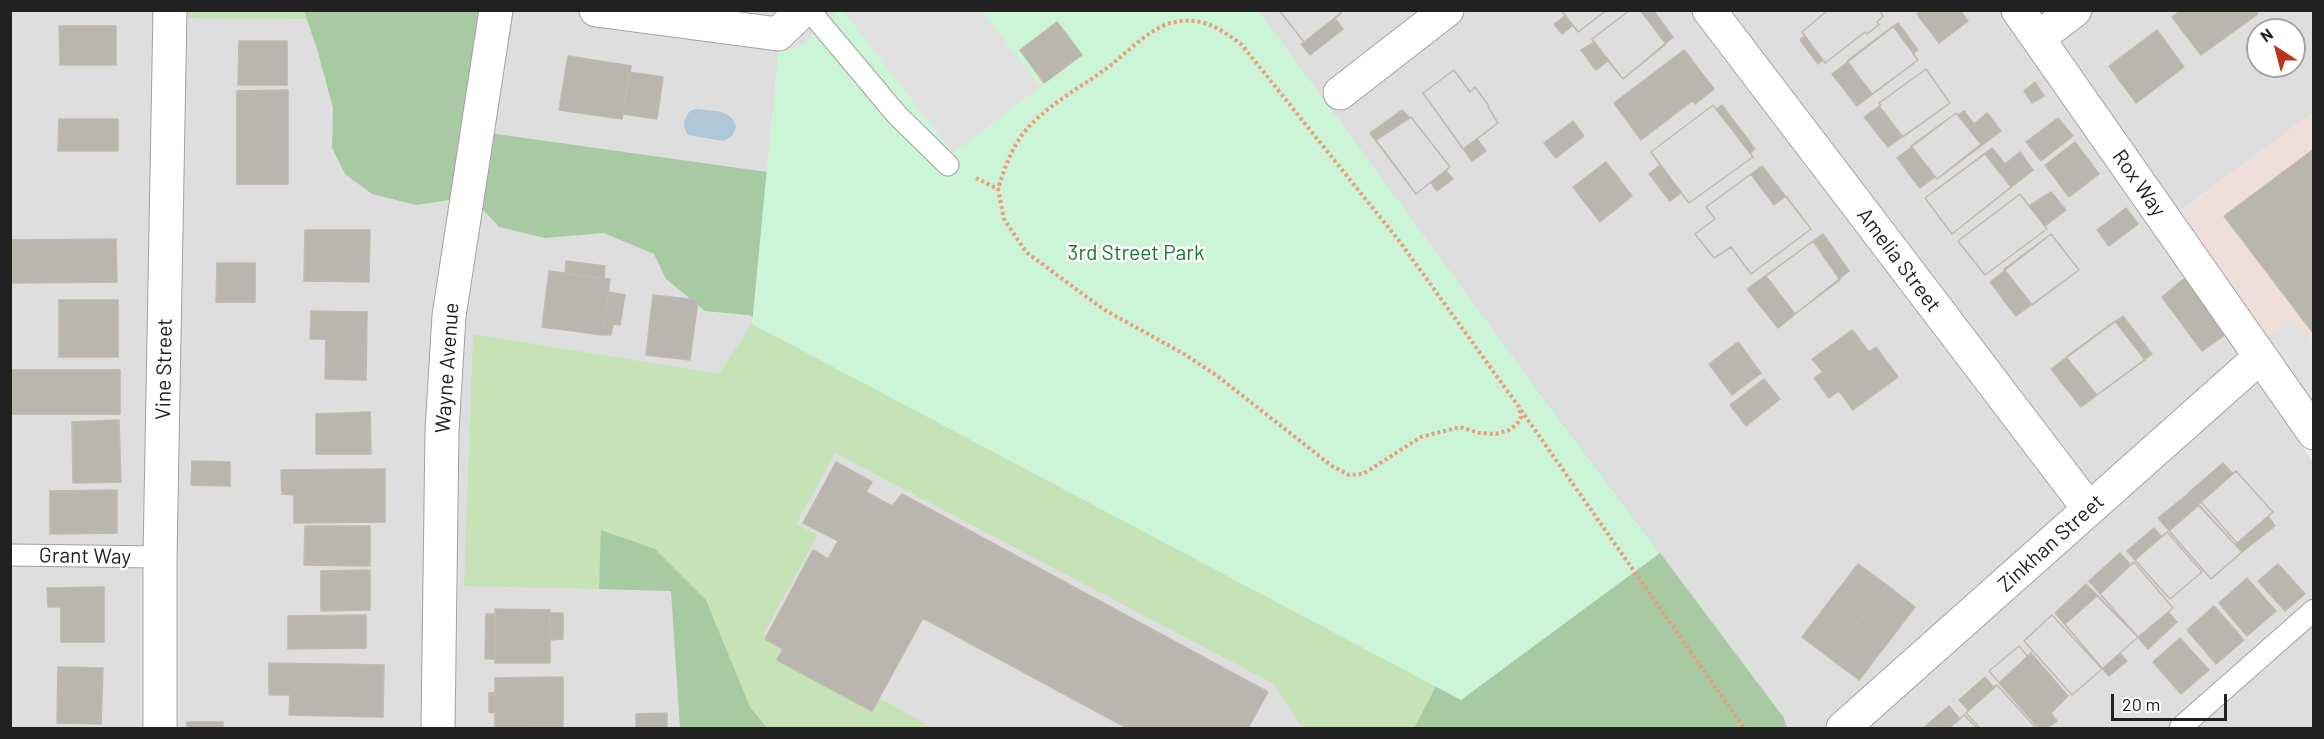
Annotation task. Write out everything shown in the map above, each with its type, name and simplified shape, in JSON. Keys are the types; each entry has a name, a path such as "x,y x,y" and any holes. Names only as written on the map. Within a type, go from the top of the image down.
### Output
{"street":[{"name":"Vine Street","path":"160,729 160,557 170,10"},
{"name":"Wayne Avenue","path":"438,729 442,431 449,316 496,10"},
{"path":"596,10 778,34 803,10"},
{"path":"1340,93 1447,10"},
{"name":"Amelia Street","path":"1709,10 2089,509"},
{"name":"Rox Way","path":"2018,10 2260,357"},
{"path":"2038,38 2075,10"},
{"path":"2260,357 2313,433"},
{"name":"Zinkhan Street","path":"1843,729 2260,357"}],"lane":[{"path":"809,10 897,114 948,165"},
{"name":"Grant Way","path":"10,555 160,557"},
{"path":"2180,729 2313,610"}],"path":[{"path":"1519,407 1521,417 1517,424 1509,430 1496,434 1479,433 1460,427 1442,430 1421,437 1364,474 1349,476 1332,466 1216,375 1184,354 1103,309 1026,252 1004,219 998,189 1007,161 1021,136 1041,114 1110,66 1144,38 1170,23 1197,21 1220,28 1242,45 1400,242 1519,407 1744,729"},
{"path":"948,165 998,189"}],"shaded area":[{"path":"846,10 982,11 1040,87 953,153 844,12"},
{"path":"10,11 2313,11 2313,113 2154,230 2256,371 2313,463 2313,728 11,728"},
{"path":"2313,113 2313,433 2166,222"},
{"path":"2293,320 2313,346 2313,410 2263,341"}],"green space":[{"path":"188,11 304,11 307,19 188,18"},
{"path":"304,11 491,11 462,198 416,205 372,194 345,174 332,148 333,108"},
{"name":"3rd Street Park","path":"837,11 1259,11 1660,553 1461,700 752,324 778,53 803,44"},
{"path":"482,132 774,173 1527,376 1784,718 1787,728 1414,728 1440,679 748,315 705,311 666,279 654,254 604,233 545,238 499,227 474,200"},
{"path":"752,324 1441,679 1414,728 1302,728 1274,684 835,453 796,524 818,535 764,633 933,728 767,728 750,707 706,600 602,531 599,589 464,586 473,334 719,374"},
{"path":"601,530 655,549 706,600 750,707 767,728 680,728 671,591 599,589"}],"water":[{"path":"696,109 720,112 731,117 736,127 732,136 723,141 688,135 684,126 685,120 690,111"}],"building":[{"path":"1279,10 1339,10 1341,13 1304,42"},
{"path":"1279,10 1339,10 1341,13 1335,19 1343,29 1310,55 1301,44 1304,42"},
{"path":"1561,10 1607,10 1578,32"},
{"path":"1561,10 1607,10 1578,32 1573,25 1562,34 1554,24 1565,16"},
{"path":"1630,10 1640,10 1666,44 1623,79 1592,39"},
{"path":"1630,10 1653,10 1673,37 1623,79 1608,61 1596,70 1581,50 1594,42 1592,39"},
{"path":"1828,10 1879,10 1883,16 1877,22 1879,25 1867,34 1865,32 1825,63 1802,32"},
{"path":"1828,10 1879,10 1883,16 1877,22 1879,25 1867,34 1865,32 1825,63 1823,60 1818,64 1800,40 1805,35 1802,32"},
{"path":"1922,10 1960,10 1968,21 1939,43 1917,14"},
{"path":"2181,10 2255,10 2258,14 2252,18 2246,18 2246,23 2201,55 2172,17"},
{"path":"1057,22 1082,55 1044,83 1020,50"},
{"path":"1898,23 1918,50 1913,54 1918,60 1857,106 1832,74"},
{"path":"59,26 116,26 116,65 60,65"},
{"path":"1893,26 1918,60 1872,94 1847,61"},
{"path":"2157,30 2184,67 2136,103 2109,66"},
{"path":"239,41 287,41 287,85 238,85"},
{"path":"1684,50 1714,89 1695,104 1692,101 1641,140 1614,103"},
{"path":"568,56 631,66 622,119 559,110"},
{"path":"1926,69 1950,103 1903,137 1879,103"},
{"path":"1926,69 1950,103 1888,147 1864,117 1881,105 1879,103"},
{"path":"1454,70 1470,92 1475,87 1498,123 1463,149 1423,93"},
{"path":"1454,70 1470,92 1475,87 1498,123 1477,139 1486,151 1472,161 1423,93"},
{"path":"629,72 663,77 657,119 623,114"},
{"path":"2035,82 2044,96 2032,103 2024,91"},
{"path":"288,90 288,184 237,184 237,91"},
{"path":"1713,105 1753,157 1689,203 1651,152"},
{"path":"1713,105 1716,109 1722,105 1755,149 1750,153 1753,157 1689,203 1681,193 1670,201 1649,174 1660,165 1651,152"},
{"path":"1402,110 1411,117 1450,167 1446,171 1453,179 1437,191 1431,182 1416,194 1370,133"},
{"path":"1964,111 1974,124 1987,113 2001,131 1937,179 1935,177 1920,188 1897,158 1956,113 1958,115"},
{"path":"1956,113 1981,144 1937,179 1911,146"},
{"path":"1411,117 1450,167 1416,194 1376,140"},
{"path":"2058,118 2073,136 2041,161 2026,142"},
{"path":"59,119 118,119 118,151 58,151"},
{"path":"1573,121 1584,136 1556,158 1544,143"},
{"path":"2075,142 2099,174 2069,197 2045,165"},
{"path":"1992,148 2005,164 2020,152 2033,170 1952,234 1925,198"},
{"path":"2314,149 2314,334 2224,216"},
{"path":"1985,154 2011,187 1952,234 1925,198"},
{"path":"1606,162 1632,196 1600,222 1573,187"},
{"path":"1762,166 1811,229 1751,274 1731,247 1714,258 1695,234 1715,219 1706,207"},
{"path":"1751,174 1774,205 1786,196 1811,229 1751,274 1731,247 1714,258 1695,234 1715,219 1706,207"},
{"path":"2051,192 2066,210 2045,226 2047,229 1985,275 1958,241 2020,194 2029,206"},
{"path":"2020,194 2047,229 1985,275 1958,241"},
{"path":"2126,208 2138,224 2109,246 2097,230"},
{"path":"305,230 370,230 369,282 304,281"},
{"path":"1823,234 1849,271 1778,328 1747,289"},
{"path":"2051,234 2079,270 2032,305 2004,269"},
{"path":"2051,234 2079,270 2016,316 1990,282"},
{"path":"116,239 117,282 11,283 11,240"},
{"path":"1813,241 1840,280 1795,314 1766,276"},
{"path":"566,261 605,266 604,279 565,274"},
{"path":"217,263 255,263 255,302 216,302"},
{"path":"549,271 610,279 603,335 542,327"},
{"path":"2186,277 2228,333 2202,351 2162,297"},
{"path":"609,292 625,295 620,325 613,324 611,335 603,335"},
{"path":"653,295 698,300 690,360 646,355"},
{"path":"59,300 118,300 118,328 59,328"},
{"path":"311,311 367,312 366,380 325,379 326,339 310,339"},
{"path":"2123,316 2152,354 2081,407 2051,369"},
{"path":"2115,321 2145,360 2097,395 2066,357"},
{"path":"59,328 118,328 118,357 59,357"},
{"path":"1852,330 1869,352 1876,347 1898,377 1853,410 1839,391 1829,398 1814,378 1823,372 1812,359"},
{"path":"1738,342 1761,373 1732,395 1709,364"},
{"path":"10,370 120,370 120,414 10,414"},
{"path":"1764,379 1780,399 1746,426 1730,405"},
{"path":"370,412 371,454 316,454 316,414"},
{"path":"119,420 121,482 73,483 72,422"},
{"path":"192,461 230,462 230,486 191,485"},
{"path":"836,462 872,482 866,492 892,506 902,494 1268,692 1248,728 1127,728 923,618 872,711 777,660 783,649 765,639 813,550 828,559 838,541 803,523"},
{"path":"2223,463 2233,474 2236,471 2273,512 2268,516 2275,526 2242,552 2236,545 2237,543 2201,502 2199,504 2188,493"},
{"path":"385,469 385,522 294,523 294,495 282,494 281,470"},
{"path":"2236,471 2273,512 2237,543 2201,502"},
{"path":"117,490 117,533 50,534 50,491"},
{"path":"2188,494 2242,552 2211,579 2158,518"},
{"path":"2199,505 2242,552 2211,579 2169,531"},
{"path":"305,526 370,526 370,566 304,565"},
{"path":"2154,528 2162,537 2167,532 2202,572 2170,599 2127,551"},
{"path":"2167,532 2202,572 2170,599 2135,560"},
{"path":"2120,553 2131,565 2134,562 2173,608 2168,612 2177,622 2148,649 2089,581"},
{"path":"2134,562 2173,608 2138,637 2100,594"},
{"path":"1858,564 1887,585 1831,659 1802,637"},
{"path":"2278,564 2305,594 2285,611 2258,581"},
{"path":"370,570 370,610 321,611 321,571"},
{"path":"2247,578 2276,611 2247,636 2219,603"},
{"path":"2086,584 2138,637 2120,653 2127,661 2109,676 2055,613"},
{"path":"1887,585 1915,607 1859,680 1831,659"},
{"path":"104,587 104,642 61,642 61,607 48,607 47,588"},
{"path":"2097,596 2138,637 2102,669 2065,624"},
{"path":"2214,606 2244,640 2216,664 2187,630"},
{"path":"495,609 550,610 550,663 495,663"},
{"path":"549,613 563,613 563,639 550,640"},
{"path":"486,614 495,614 494,659 485,659"},
{"path":"366,615 366,648 288,649 288,616"},
{"path":"2052,615 2102,669 2072,695 2024,641"},
{"path":"2052,615 2102,669 2072,695 2024,641"},
{"path":"2180,638 2209,670 2181,694 2153,662"},
{"path":"2019,646 2028,657 2031,653 2068,696 2051,713 2057,721 2047,728 2039,728 1989,671"},
{"path":"2019,646 2028,657 2031,653 2068,696 2036,725 1989,671"},
{"path":"2031,653 2068,696 2036,725 1999,683"},
{"path":"269,663 384,665 383,717 289,715 290,695 269,695"},
{"path":"58,667 103,668 101,724 57,723"},
{"path":"563,677 563,727 495,728 495,678"},
{"path":"1985,677 1993,687 1997,685 2036,728 1980,728 1966,713 1968,710 1959,700"},
{"path":"1997,685 2036,728 1980,728 1966,713"},
{"path":"495,692 495,713 489,712 489,693"},
{"path":"1949,706 1960,719 1964,715 1977,728 1923,728"},
{"path":"667,713 667,728 636,728 636,714"},
{"path":"1964,715 1977,728 1949,728 1960,719"},
{"path":"187,722 223,722 223,728 187,728"}]}
